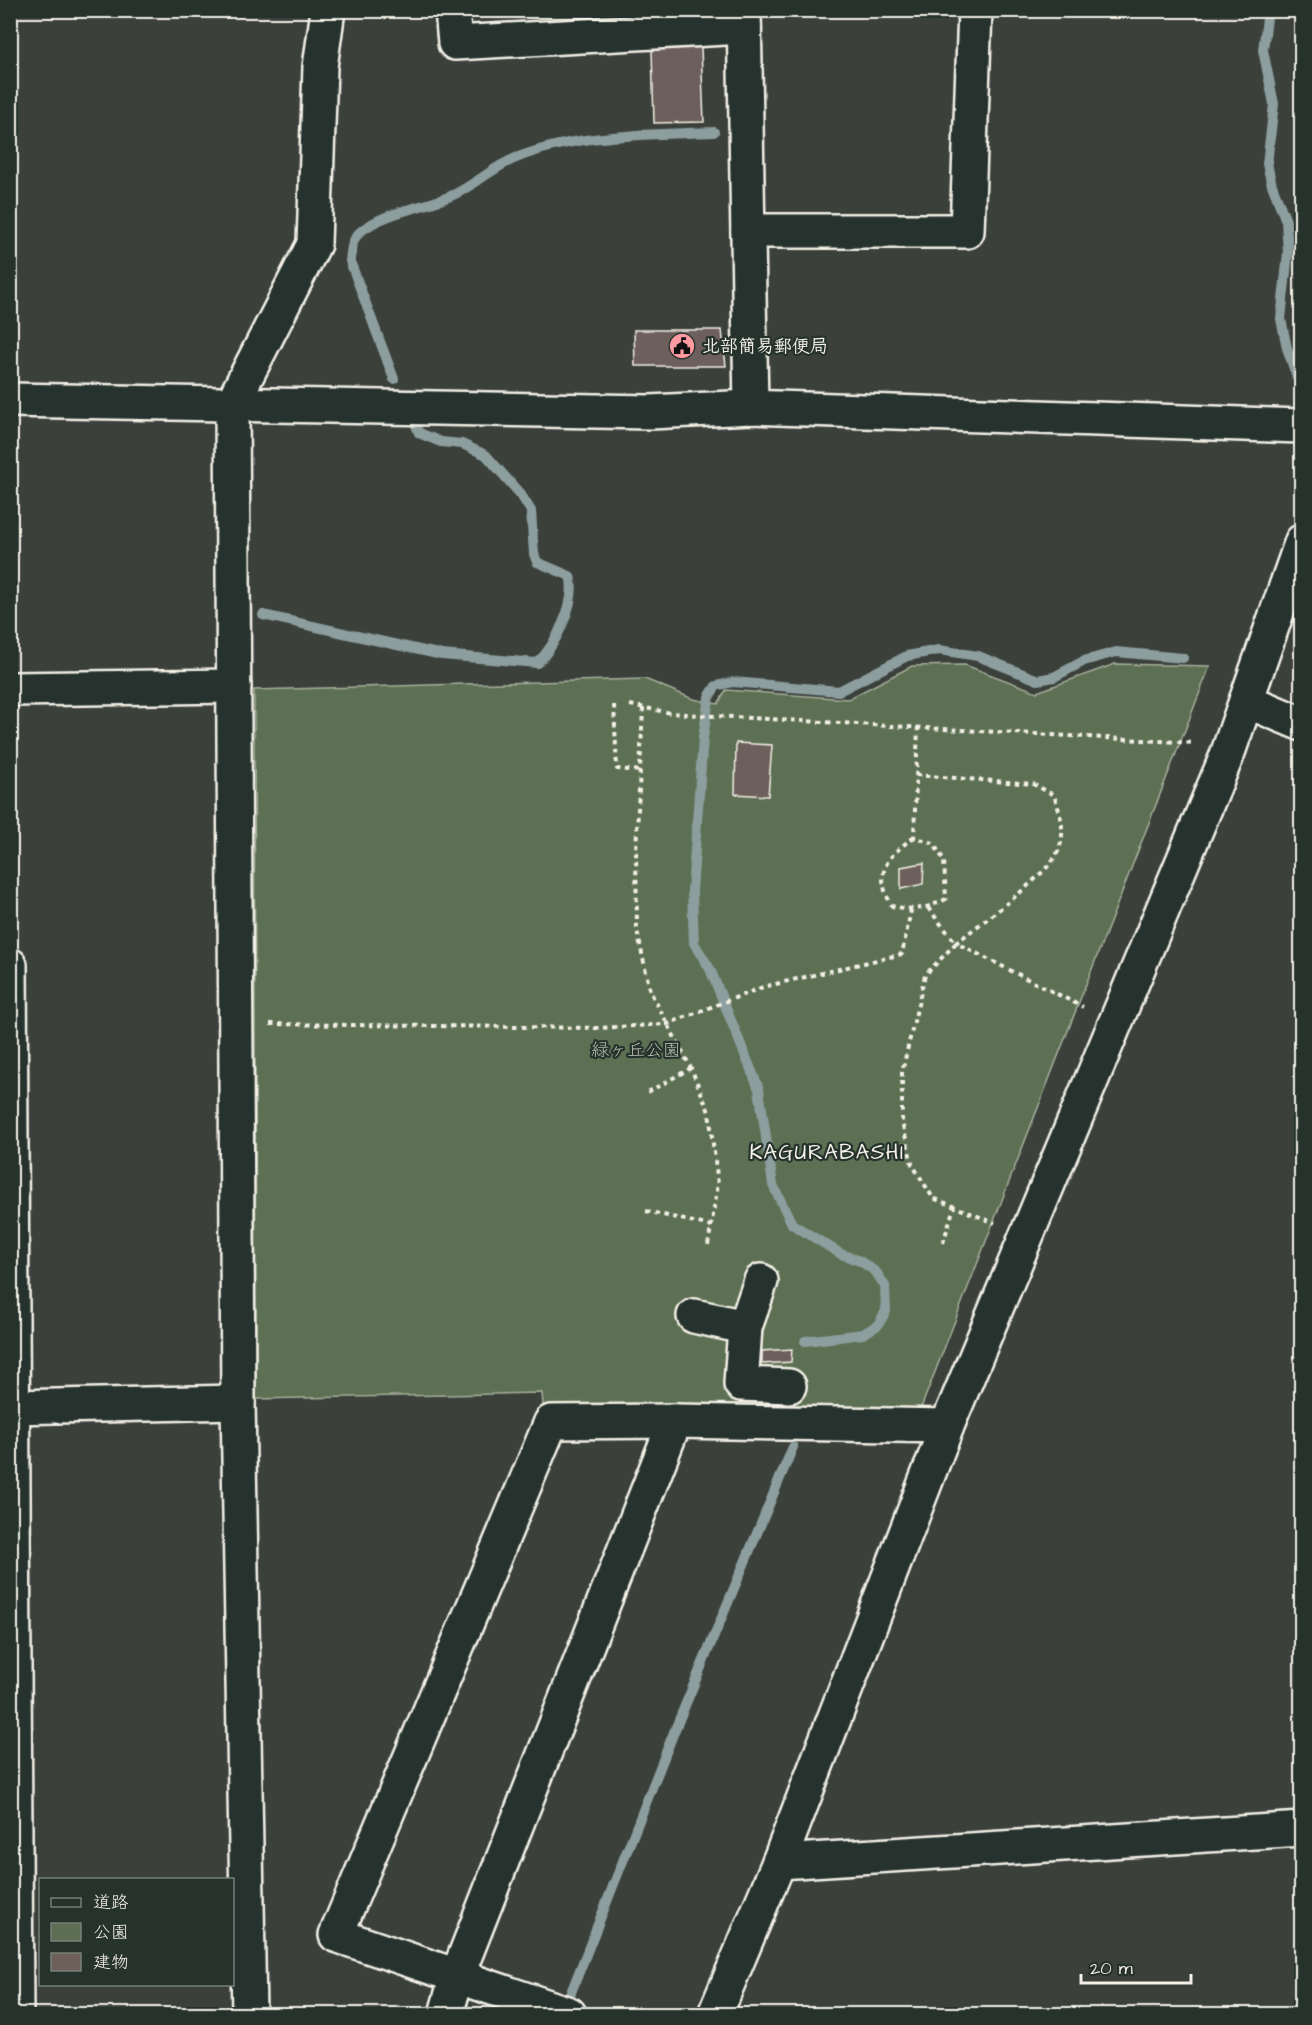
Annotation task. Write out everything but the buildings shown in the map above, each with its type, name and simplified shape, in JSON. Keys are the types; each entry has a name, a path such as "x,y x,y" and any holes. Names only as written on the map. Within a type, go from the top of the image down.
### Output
{"street":[{"path":"249,2014 238,1402 232,404 314,244 320,67 328,10"},
{"path":"452,10 455,43 744,19 751,407"},
{"path":"748,231 967,231 975,10"},
{"path":"10,400 650,412 751,407 1302,426"},
{"path":"715,2014 779,1862 947,1426 1231,745 1302,541"},
{"path":"10,689 234,686"},
{"path":"1247,701 1302,724"},
{"path":"10,965 16,2014"},
{"path":"761,1281 745,1327 741,1384 789,1386"},
{"path":"694,1316 745,1327"},
{"path":"12,1407 238,1402"},
{"path":"569,2014 336,1935 551,1422 675,1421 947,1426"},
{"path":"446,2014 457,1976 675,1421"},
{"path":"779,1862 1302,1829"}],"path":[{"path":"614,705 617,769 642,771"},
{"path":"630,705 714,717 918,726 1231,745"},
{"path":"644,708 636,851 637,930 650,991 691,1068 709,1112 718,1184 708,1245"},
{"path":"914,837 918,726"},
{"path":"916,776 1033,784 1054,795 1063,820 1059,850 1032,882 956,944 925,975 902,1072 902,1112 912,1164 933,1198 1027,1236"},
{"path":"914,837 933,843 944,860 946,899 928,908 911,910 892,906 883,890 882,873 895,851 914,837"},
{"path":"928,908 956,944 1116,1023"},
{"path":"236,1024 600,1028 667,1024 731,998 902,954 911,910"},
{"path":"648,1092 691,1068"},
{"path":"944,1243 954,1207"},
{"path":"646,1211 711,1226"}],"green space":[{"path":"739,10 740,16 576,22 575,11"},
{"name":"緑ヶ丘公園","path":"1115,664 1210,666 921,1408 543,1405 542,1393 256,1399 254,690 645,679 693,699 718,704 726,690 848,699 912,666 965,665 1037,692"}],"waterway":[{"path":"1268,10 1263,50 1274,104 1267,164 1272,185 1286,221 1288,253 1281,319 1287,348 1298,380"},
{"path":"394,379 350,261 351,249 360,232 393,214 453,195 508,162 540,150 614,137 714,132"},
{"path":"263,615 442,655 537,663 544,656 557,635 568,610 572,586 570,576 537,562 534,554 531,511 521,495 486,455 462,444 441,442 419,433 415,423"},
{"path":"805,1341 863,1334 878,1325 886,1311 885,1286 876,1272 860,1261 841,1254 792,1224 773,1185 759,1089 710,969 694,943 692,891 703,738 709,697 716,686 733,682 839,691 907,656 939,650 978,656 1038,680 1054,677 1084,661 1116,652 1183,658"},
{"path":"568,2000 674,1732 793,1447"}],"place":[{"name":"北部簡易郵便局","path":"682,346"}],"district":[{"name":"KAGURABASHI","path":"827,1152"}]}
